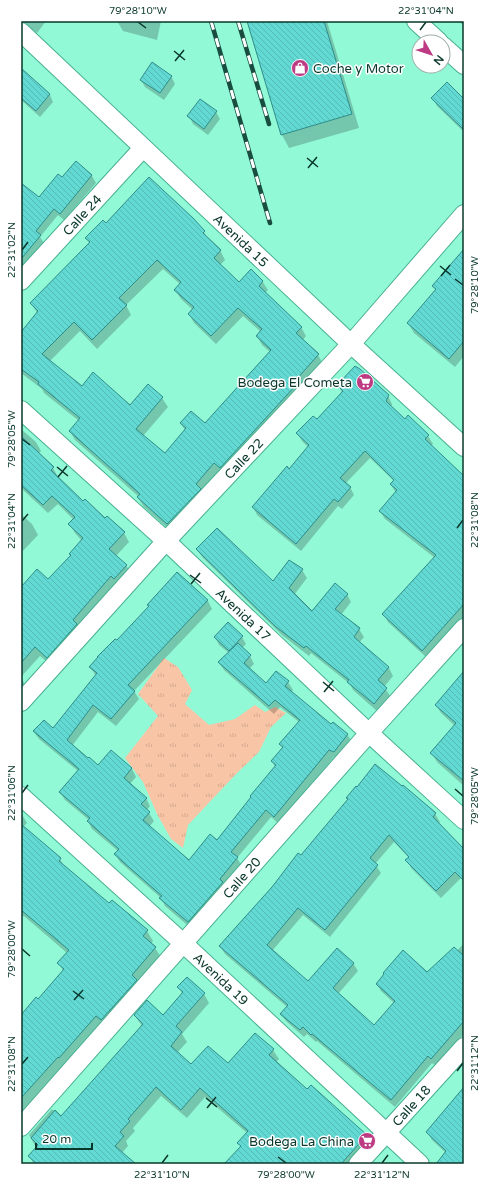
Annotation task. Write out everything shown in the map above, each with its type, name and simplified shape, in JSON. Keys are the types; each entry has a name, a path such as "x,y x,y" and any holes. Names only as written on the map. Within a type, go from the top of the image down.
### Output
{"street":[{"path":"416,21 430,34"},
{"name":"Avenida 15","path":"21,32 351,344 464,447"},
{"path":"451,53 464,65"},
{"name":"Calle 24","path":"21,281 143,148"},
{"name":"Calle 22","path":"21,702 166,541 351,344 464,214"},
{"name":"Avenida 17","path":"21,410 166,541 369,733 464,820"},
{"name":"Calle 20","path":"21,1127 369,733 464,628"},
{"name":"Avenida 19","path":"21,796 183,943 420,1164"},
{"name":"Calle 18","path":"358,1164 464,1047"}],"green space":[{"path":"164,658 178,667 192,690 185,704 209,725 235,719 255,705 265,712 275,707 286,713 271,727 259,752 188,825 183,848 171,839 157,814 143,782 125,758 158,716 138,694"}],"building":[{"name":"Coche y Motor","path":"247,21 324,21 352,114 281,135"},
{"path":"152,62 172,76 160,93 140,80"},
{"path":"21,68 50,94 36,111 21,98"},
{"path":"447,82 464,99 464,130 431,98"},
{"path":"200,99 217,111 204,129 187,116"},
{"path":"76,161 92,175 60,214 54,209 36,231 41,235 21,259 21,183 39,197 58,174 62,177"},
{"path":"149,177 205,231 203,233 221,250 214,258 239,282 251,269 263,281 259,286 302,327 296,333 319,354 295,381 297,384 220,468 214,463 196,484 201,489 167,524 137,497 140,494 69,431 80,418 38,384 39,382 21,369 21,332 38,311 30,303 90,242 85,238 103,220 106,223","holes":["157,260 181,282 174,290 194,307 188,314 211,336 238,308 262,329 256,336 271,350 205,423 191,411 180,423 186,428 165,453 136,429 163,397 148,384 130,405 93,372 82,386 42,354 74,322 92,340 127,305 119,298"]},
{"path":"464,249 464,341 449,359 407,323 436,289 432,286"},
{"path":"355,366 389,395 386,401 405,419 408,415 429,435 425,439 464,476 464,604 422,651 382,614 436,555 379,511 397,490 390,484 394,480 365,451 340,478 351,487 338,502 334,499 296,544 252,507 287,466 289,469 309,445 296,433 313,416 317,419 343,391 337,385"},
{"path":"21,436 54,467 51,470 83,501 85,499 105,518 107,516 125,532 109,549 127,565 114,579 111,576 73,620 77,624 47,658 35,647 21,663 21,587 37,569 48,579 71,555 69,554 83,538 68,524 75,517 52,496 43,505 21,485"},
{"path":"217,528 273,581 289,560 303,569 289,588 312,611 335,583 348,594 335,609 360,628 354,637 389,667 378,680 387,688 374,704 347,682 349,680 306,646 304,648 276,627 196,549"},
{"path":"177,572 208,600 128,685 135,691 111,719 93,705 67,740 98,765 111,750 132,768 124,778 147,798 141,804 150,812 143,820 189,860 210,834 217,840 251,797 250,796 276,765 271,761 283,747 279,744 300,720 275,700 269,706 218,662 238,643 251,655 244,663 266,683 276,671 289,681 285,686 331,724 333,722 348,734 334,752 329,750 274,817 266,810 231,852 238,857 220,879 223,882 188,922 159,898 162,896 114,854 119,849 87,821 90,818 59,792 79,769 33,731 44,720 53,728 97,673 89,667 97,657 115,639 117,640 149,606 147,605"},
{"path":"228,622 243,636 229,651 214,637"},
{"path":"464,671 464,781 430,753 456,723 435,705"},
{"path":"375,764 436,813 433,817 464,849 464,881 455,872 436,891 405,860 409,857 389,835 370,858 378,865 325,930 298,908 267,945 308,981 337,948 354,963 333,988 374,1025 395,1001 376,984 384,974 383,973 403,950 427,972 454,947 464,956 464,1021 431,1059 428,1056 391,1100 303,1027 300,1030 280,1014 288,1005 219,946 272,887 298,853 301,855"},
{"path":"21,824 61,858 59,861 109,903 112,900 148,930 143,936 156,947 132,975 137,980 101,1020 96,1016 21,1098 21,1015 36,997 38,999 64,969 57,963 69,950 21,910"},
{"path":"187,977 205,993 176,1026 182,1032 171,1046 191,1064 208,1046 228,1063 255,1033 274,1049 269,1055 307,1089 311,1085 367,1135 341,1164 224,1164 241,1146 237,1143 248,1131 200,1088 181,1110 156,1087 128,1119 130,1121 120,1132 124,1136 115,1146 136,1164 37,1164 28,1156 38,1145 31,1138 55,1110 61,1116 143,1024 134,1015 147,1000 163,1015 183,992 177,987"},
{"path":"464,1087 464,1164 436,1164 446,1151 426,1132"}],"railway":[{"path":"211,21 270,223"},
{"path":"238,21 269,124"}],"place":[{"name":"Coche y Motor","path":"300,68"},
{"name":"Bodega El Cometa","path":"365,382"},
{"name":"Bodega La China","path":"367,1141"}]}
